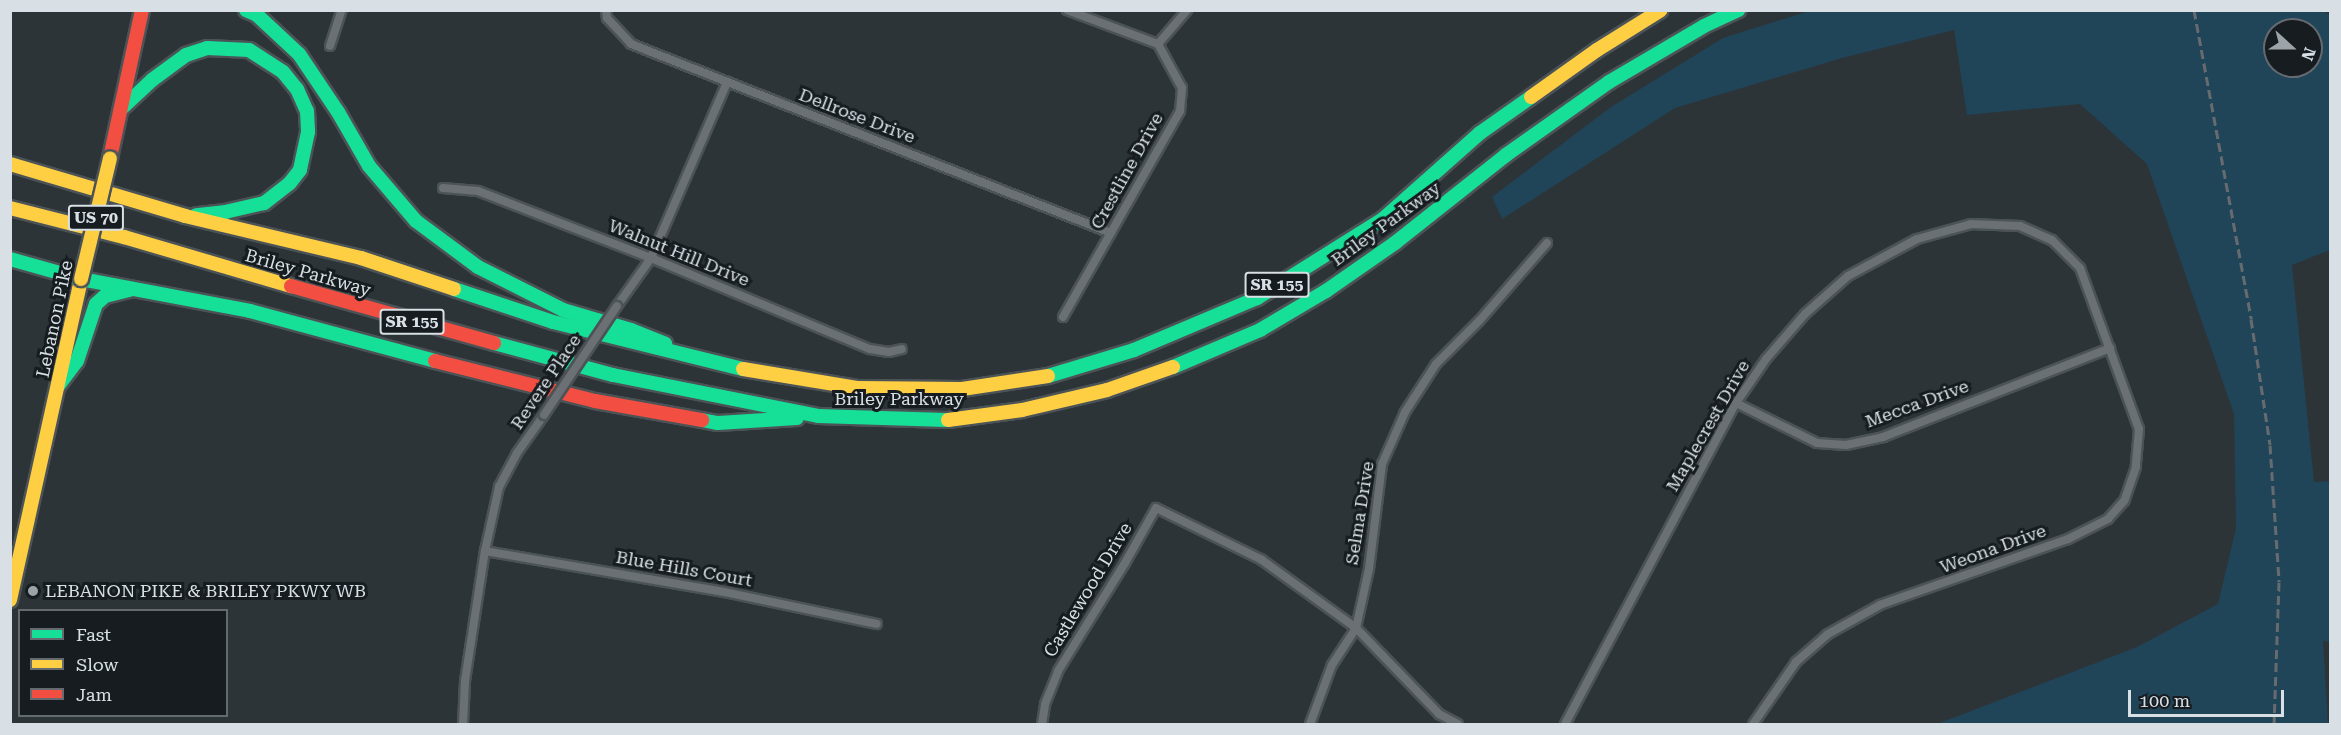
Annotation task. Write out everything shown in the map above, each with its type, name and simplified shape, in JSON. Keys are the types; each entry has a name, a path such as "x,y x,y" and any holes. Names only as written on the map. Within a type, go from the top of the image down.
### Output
{"main road":[{"name":"Lebanon Pike","path":"10,600 142,10"},
{"path":"246,10 257,15 299,54 338,112 369,166 416,221 478,267 563,310 631,330 700,359"},
{"name":"Briley Parkway","path":"10,164 185,216 361,258 554,322 700,359 749,370 858,388 962,389 1040,378 1134,350 1257,298 1383,219 1480,133 1597,50 1661,10"},
{"name":"Briley Parkway","path":"10,208 124,237 516,350 613,375 818,416 945,420 1022,410 1107,390 1177,365 1260,330 1326,291 1395,243 1506,155 1609,82 1704,26 1739,10"},
{"path":"121,109 152,80 186,56 207,48 227,47 249,50 265,57 297,89 307,111 308,132 300,170 290,183 264,202 226,212 185,216"},
{"path":"10,259 81,279 250,311 515,383 630,408 718,423 818,416"},
{"path":"58,386 77,361 96,304 105,296 134,289"}],"street":[{"path":"330,46 342,10"},
{"name":"Dellrose Drive","path":"606,10 607,18 631,44 1112,233"},
{"path":"1067,10 1158,44 1187,10"},
{"name":"Crestline Drive","path":"1063,317 1180,111 1182,88 1158,44"},
{"name":"Revere Place","path":"464,724 465,681 485,551 499,487 517,453 651,258 727,82"},
{"name":"Walnut Hill Drive","path":"443,188 478,191 651,258 870,349 889,352 902,349"},
{"name":"Maplecrest Drive","path":"1565,724 1736,403 1766,359 1805,314 1848,276 1917,239 1971,224 2020,226 2052,240 2080,268 2110,348"},
{"name":"Selma Drive","path":"1310,724 1332,665 1356,628 1369,569 1382,464 1404,412 1436,364 1480,320 1547,243"},
{"name":"Mecca Drive","path":"1736,403 1818,443 1846,445 1883,437 2110,348"},
{"name":"Weona Drive","path":"1753,724 1796,662 1828,634 1880,605 2068,539 2108,519 2124,501 2136,466 2139,429 2110,348"},
{"name":"Castlewood Drive","path":"1041,724 1045,704 1058,671 1156,508 1262,561 1356,628"},
{"name":"Blue Hills Court","path":"485,551 724,592 876,624"},
{"path":"1356,628 1439,714 1458,724"}],"shaded area":[{"path":"2321,10 2330,15 2330,250 2292,265 2314,482 2330,481 2330,642 2323,641 2328,724 1937,724 2137,647 2218,604 2236,528 2234,414 2147,164 2080,104 1967,115 1954,30 1842,58 1675,108 1502,219 1492,197 1611,107 1723,38 1809,11"}],"railway":[{"path":"2194,10 2251,319 2270,445 2279,582 2274,724"}],"traffic: fast":[{"path":"246,10 257,15 299,54 338,112 369,166 416,221 478,267 563,310 631,330 665,344"},
{"path":"1173,367 1260,330 1326,291 1395,243 1506,155 1609,82 1704,26 1739,10"},
{"path":"121,109 152,80 186,55 207,48 249,50 283,72 297,89 307,111 308,132 300,170 290,183 264,203 226,212 196,215"},
{"path":"1048,376 1134,350 1257,298 1383,219 1480,133 1531,97"},
{"path":"10,259 81,279 250,311 435,361"},
{"path":"454,289 553,322 743,369"},
{"path":"58,386 77,361 96,304 105,296 129,290"},
{"path":"494,343 613,375 818,416 948,420"},
{"path":"702,420 718,423 797,418"}],"traffic: slow":[{"path":"1531,97 1597,50 1661,10"},
{"path":"81,279 110,158"},
{"path":"10,164 185,216 361,258 454,289"},
{"path":"10,208 124,237 291,286"},
{"path":"10,600 81,279"},
{"path":"948,420 1022,410 1107,390 1173,367"},
{"path":"743,369 858,388 962,389 1048,376"}],"traffic: jam":[{"path":"110,158 142,10"},
{"path":"291,286 494,343"},
{"path":"435,361 595,401 702,420"}],"place":[{"name":"LEBANON PIKE & BRILEY PKWY WB","path":"33,591"}]}
